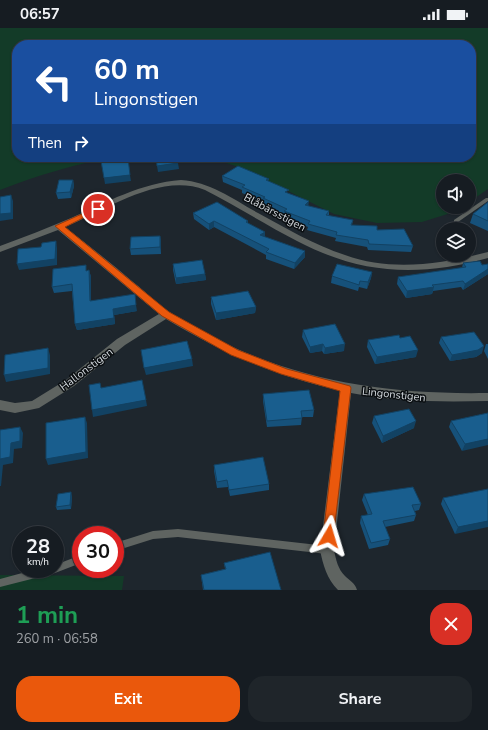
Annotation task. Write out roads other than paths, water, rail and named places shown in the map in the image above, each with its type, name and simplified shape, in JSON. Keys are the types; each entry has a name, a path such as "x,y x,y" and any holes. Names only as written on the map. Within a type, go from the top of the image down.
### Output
{"street":[{"name":"Blåbärsstigen","path":"59,226 123,198 168,182 183,182 206,187 329,253 357,262 388,267 423,269 456,264 488,255"},
{"path":"0,250 59,226"},
{"name":"Lingonstigen","path":"59,226 166,314 234,352 285,372 346,388 399,396 454,399 488,397"},
{"name":"Hallonstigen","path":"0,405 15,408 35,405 70,383 121,342 166,314"},
{"path":"346,388 327,550 331,570 338,581 350,590"}],"lane":[{"path":"456,221 488,199"},
{"path":"124,544 153,535 178,533 327,550"},
{"path":"0,583 19,578"}]}
